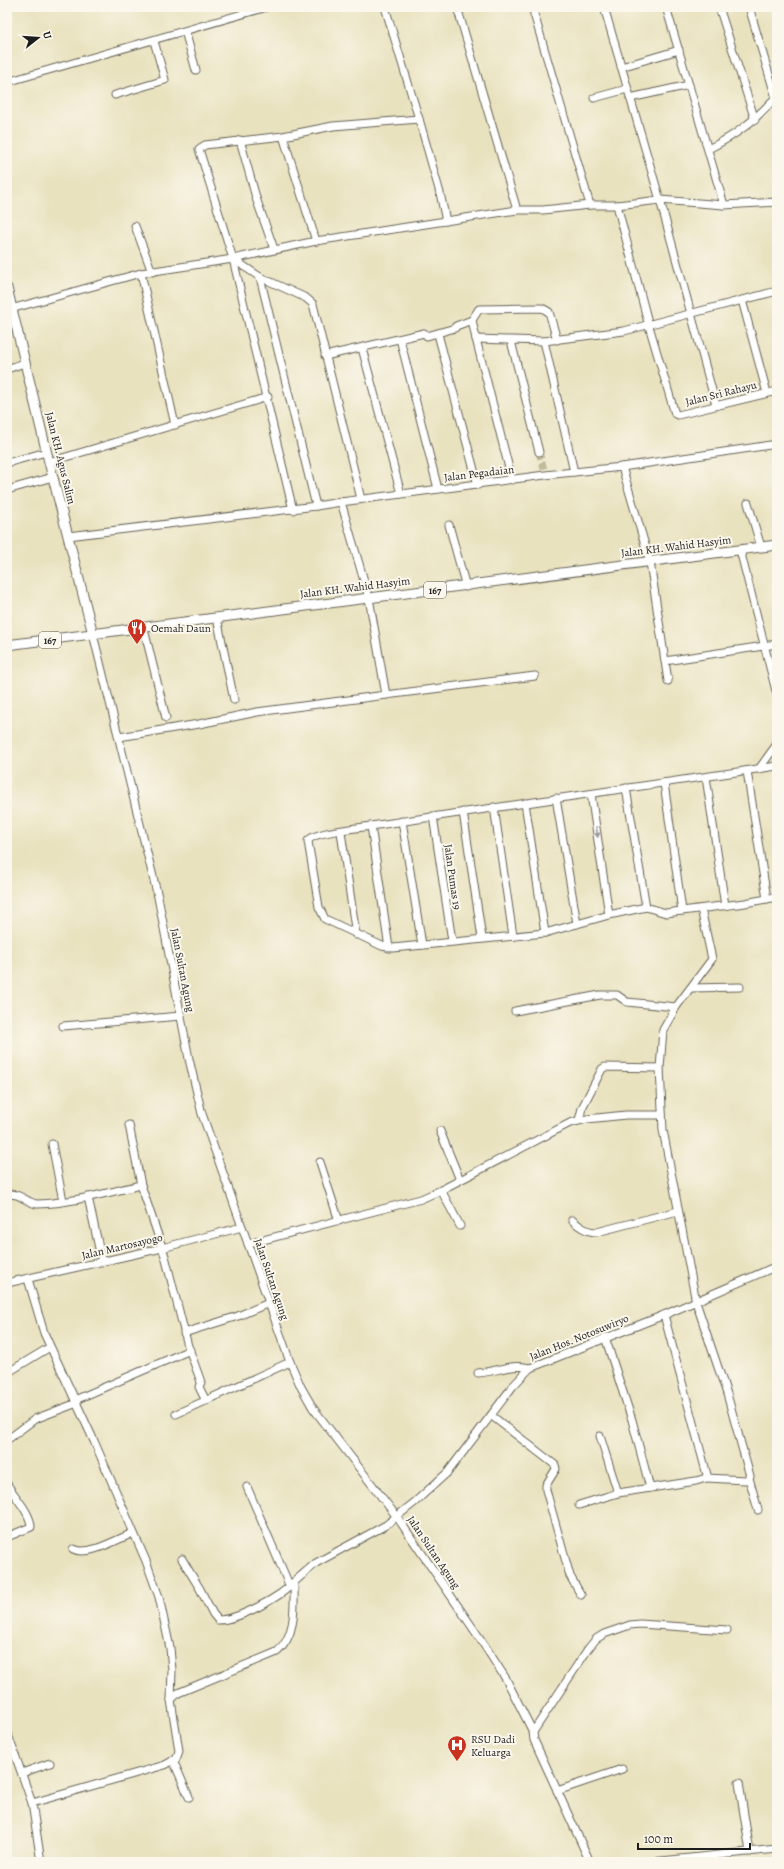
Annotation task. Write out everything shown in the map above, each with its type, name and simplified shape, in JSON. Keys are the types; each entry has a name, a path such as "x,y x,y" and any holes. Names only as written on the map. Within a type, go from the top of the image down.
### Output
{"main road":[{"name":"Jalan KH. Agus Salim","path":"7,288 9,309 93,634"},
{"name":"Jalan KH. Wahid Hasyim","path":"7,645 144,629 217,618 466,587 777,545"}],"street":[{"path":"7,82 154,41 267,7"},
{"path":"385,7 419,119 446,221"},
{"path":"457,7 517,210"},
{"path":"532,7 590,205"},
{"path":"604,7 660,200 690,315 716,405"},
{"path":"666,7 724,205"},
{"path":"719,7 755,120"},
{"path":"708,149 733,136 755,120 776,97 749,7"},
{"path":"185,31 196,70"},
{"path":"115,95 166,80 154,41"},
{"path":"621,67 679,50"},
{"path":"630,98 689,85"},
{"path":"594,98 627,89"},
{"path":"293,510 236,258 200,150 205,145 283,136 333,126 419,119"},
{"path":"283,136 316,240"},
{"path":"240,140 257,202 274,249"},
{"path":"9,309 141,273 236,258 316,240 517,210 543,210 590,205 618,205 660,200 724,205 777,202"},
{"path":"618,205 649,326"},
{"path":"135,226 152,272"},
{"path":"236,258 260,277 310,300 314,310 361,498"},
{"path":"141,273 175,425"},
{"path":"260,277 316,506"},
{"path":"476,340 544,341 624,331 649,326 777,291"},
{"path":"742,300 767,393"},
{"path":"325,356 424,333 426,336 438,334 472,320 479,309 542,308 549,312 557,340"},
{"path":"472,320 512,480"},
{"name":"Jalan Sri Rahayu","path":"649,326 674,411 678,415 777,391"},
{"path":"438,334 478,485"},
{"path":"400,339 438,489"},
{"path":"511,341 539,452"},
{"path":"544,341 574,472"},
{"path":"362,348 401,494"},
{"path":"7,369 24,363"},
{"path":"49,462 268,397"},
{"name":"Jalan Pegadaian","path":"68,536 293,510 361,498 478,485 545,474 622,467 777,444"},
{"path":"7,463 46,452"},
{"path":"622,467 650,562 668,681"},
{"path":"7,490 53,478"},
{"path":"341,502 369,598 386,695"},
{"path":"748,503 761,547"},
{"path":"449,525 466,587"},
{"path":"740,550 777,694"},
{"path":"217,618 234,700"},
{"path":"144,629 166,718"},
{"name":"Jalan Sultan Agung","path":"93,634 158,897 180,1016 202,1114 290,1362 313,1408 397,1517 493,1660 533,1732 534,1740 590,1862"},
{"path":"665,661 777,644"},
{"path":"119,737 199,724 257,712 535,676"},
{"path":"759,769 777,744"},
{"path":"777,766 433,816 371,826 308,839 319,907 325,919 356,935 389,948 545,933 610,915 646,907 662,913 725,906 777,897"},
{"path":"747,771 767,898"},
{"path":"706,777 725,906"},
{"path":"664,783 682,911"},
{"path":"626,788 646,907"},
{"path":"591,794 610,915"},
{"path":"556,798 577,924"},
{"path":"525,803 545,933"},
{"path":"494,807 513,936"},
{"path":"463,812 482,938"},
{"name":"Jalan Pumas 19","path":"433,816 452,941"},
{"path":"402,821 422,945"},
{"path":"371,826 389,948"},
{"path":"341,832 356,935"},
{"path":"701,909 712,958 676,1007 663,1030 660,1068 664,1138 696,1302 727,1394 750,1474 758,1510"},
{"path":"691,988 740,987"},
{"path":"515,1010 600,995 617,995 627,1002 676,1007"},
{"path":"63,1026 180,1016"},
{"path":"579,1120 582,1108 602,1069 605,1067 660,1068"},
{"path":"248,1244 421,1199 579,1120 626,1115 662,1115"},
{"path":"129,1124 141,1185 162,1248 184,1333 201,1382 199,1387 206,1401"},
{"path":"440,1131 460,1180"},
{"path":"52,1144 63,1201"},
{"path":"320,1162 340,1221"},
{"path":"7,1195 15,1194 37,1204 88,1197 141,1185"},
{"path":"441,1190 460,1226"},
{"path":"88,1197 102,1262"},
{"path":"572,1220 582,1228 597,1232 678,1211"},
{"name":"Jalan Martosayogo","path":"7,1283 162,1248 242,1227"},
{"name":"Jalan Hos. Notosuwiryo","path":"182,1559 213,1614 218,1620 240,1614 280,1595 316,1563 386,1525 397,1517 448,1472 492,1416 513,1386 530,1368 696,1302 777,1266"},
{"path":"28,1279 37,1312 50,1347 76,1401 146,1562 163,1611 172,1670 171,1700 178,1751 178,1756 165,1765 32,1803"},
{"path":"184,1333 238,1316 269,1303"},
{"path":"664,1315 707,1471 706,1478"},
{"path":"606,1337 632,1420 650,1488"},
{"path":"7,1373 50,1347"},
{"path":"7,1440 42,1415 190,1350"},
{"path":"176,1414 290,1362"},
{"path":"478,1373 490,1373 514,1365 530,1368"},
{"path":"492,1416 555,1465 556,1469 546,1485 546,1490 570,1576 581,1595"},
{"path":"600,1436 618,1493"},
{"path":"579,1504 618,1493 706,1478 750,1478"},
{"path":"7,1484 28,1515 31,1525 31,1527 7,1537"},
{"path":"171,1700 178,1693 277,1652 282,1648 291,1626 294,1613 292,1584 247,1487"},
{"path":"73,1549 78,1552 91,1550 133,1533"},
{"path":"533,1732 588,1649 596,1639 604,1634 630,1625 649,1623 727,1630"},
{"path":"7,1732 32,1803 41,1862"},
{"path":"173,1760 189,1797"},
{"path":"22,1773 50,1763"},
{"path":"557,1791 622,1769"},
{"path":"739,1783 750,1852"},
{"path":"652,1862 777,1849"}],"tunnel":[{"path":"539,452 545,473"}],"place":[{"name":"Oemah Daun","path":"137,645"},
{"name":"RSU Dadi Keluarga","path":"457,1762"}]}
